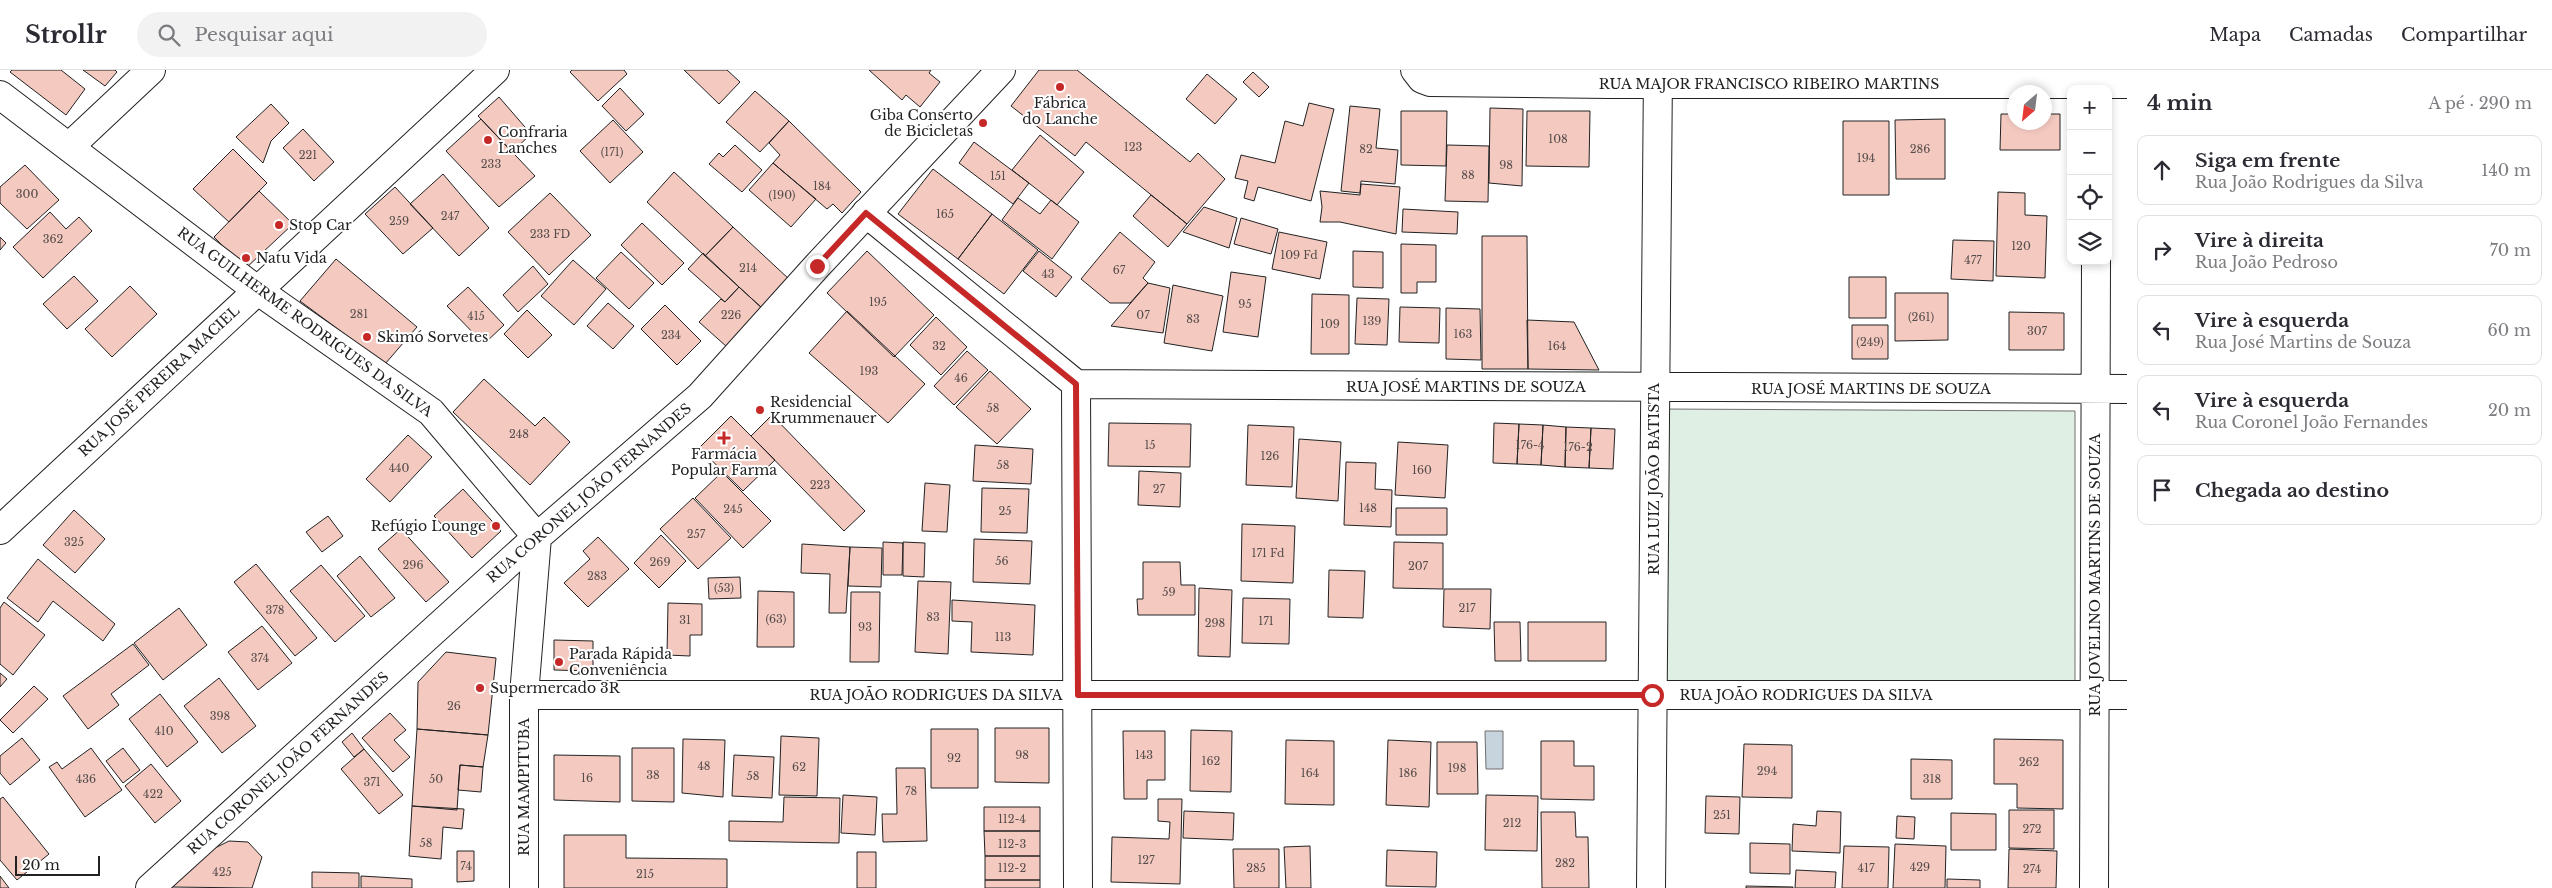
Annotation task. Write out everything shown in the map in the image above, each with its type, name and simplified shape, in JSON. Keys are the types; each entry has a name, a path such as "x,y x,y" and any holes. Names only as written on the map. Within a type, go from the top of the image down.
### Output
{"street":[{"path":"69,147 151,70"},
{"name":"RUA JOSÉ PEREIRA MACIEL","path":"0,530 495,70"},
{"name":"RUA CORONEL JOÃO FERNANDES","path":"150,888 538,537 700,396 866,213 1001,70"},
{"name":"RUA MAJOR FRANCISCO RIBEIRO MARTINS","path":"1414,70 1422,79 1430,82 1658,77 2097,81 2127,84"},
{"name":"RUA LUIZ JOÃO BATISTA","path":"1651,888 1658,77"},
{"name":"RUA GUILHERME RODRIGUES DA SILVA","path":"0,95 257,290 431,412 538,537"},
{"path":"866,213 1076,384 1078,888"},
{"name":"RUA JOVELINO MARTINS DE SOUZA","path":"2094,888 2096,265"},
{"name":"RUA JOSÉ MARTINS DE SOUZA","path":"1076,384 2127,389"},
{"name":"RUA MAMPITUBA","path":"524,888 524,695 538,537"},
{"name":"RUA JOÃO RODRIGUES DA SILVA","path":"524,695 2127,695"}],"green space":[{"path":"1660,409 2075,411 2075,688 1659,686"}],"shaded area":[{"path":"1485,731 1503,731 1503,769 1486,769"}],"building":[{"path":"12,70 61,70 85,89 66,115 10,72"},
{"path":"83,70 115,70 117,72 105,86"},
{"path":"572,70 624,70 627,74 598,101 570,72"},
{"path":"684,70 727,70 740,82 719,104"},
{"path":"869,70 931,70 929,73 940,82 920,107 906,95 902,100"},
{"path":"1039,70 1077,70 1190,162 1198,153 1225,179 1187,224 1086,142 1075,156 1011,106"},
{"path":"1253,72 1269,87 1259,97 1243,82"},
{"path":"1207,74 1237,99 1215,124 1186,99"},
{"path":"620,88 644,114 626,131 602,106"},
{"path":"755,91 789,121 760,152 726,122"},
{"path":"499,97 531,134 512,152 478,116"},
{"path":"1309,103 1334,109 1311,201 1258,187 1254,201 1244,198 1248,181 1235,178 1241,155 1275,163 1285,121 1303,126"},
{"path":"271,104 289,123 271,141 263,163 236,137"},
{"path":"1350,106 1380,109 1376,148 1398,150 1395,184 1361,181 1360,193 1341,191"},
{"path":"1490,108 1523,109 1522,186 1489,183"},
{"path":"1401,111 1447,111 1446,166 1401,165"},
{"path":"1527,111 1590,111 1589,167 1526,166"},
{"path":"2001,114 2007,114 2007,130 2052,130 2052,114 2060,114 2060,150 2000,150"},
{"path":"481,119 535,176 499,207 446,151"},
{"path":"1945,119 1945,179 1896,179 1895,120"},
{"path":"613,120 643,152 610,183 580,151"},
{"path":"789,121 861,192 842,213 833,204 827,209 773,163 780,155 769,143"},
{"path":"1843,121 1889,121 1889,195 1843,195"},
{"path":"303,129 334,162 314,181 283,148"},
{"path":"1040,135 1084,172 1057,205 1012,170"},
{"path":"974,142 1029,183 1013,204 959,163"},
{"path":"735,145 762,170 742,192 709,164 719,153 723,157"},
{"path":"1447,145 1489,146 1488,202 1445,201"},
{"path":"233,149 267,183 229,222 193,189"},
{"path":"773,163 816,199 791,227 749,190"},
{"path":"25,165 59,200 27,229 0,203 0,187"},
{"path":"933,169 992,214 958,259 898,214"},
{"path":"674,172 733,227 705,256 647,202"},
{"path":"443,174 489,228 459,256 410,204"},
{"path":"1361,184 1400,187 1396,234 1340,222 1320,222 1322,207 1320,191 1360,195"},
{"path":"395,187 433,228 403,254 365,214"},
{"path":"259,191 293,224 245,269 214,237"},
{"path":"1998,192 2025,193 2025,215 2047,216 2045,278 1996,276"},
{"path":"550,193 591,235 549,275 508,232"},
{"path":"1151,195 1187,224 1168,247 1133,216"},
{"path":"1018,198 1040,214 1051,200 1079,222 1052,259 1002,220"},
{"path":"1204,207 1237,218 1229,248 1183,232"},
{"path":"1403,209 1458,212 1457,234 1402,232"},
{"path":"50,212 66,229 79,217 92,231 43,278 13,247"},
{"path":"992,214 1038,250 1004,294 958,259"},
{"path":"1241,218 1278,229 1271,254 1234,244"},
{"path":"642,223 684,263 662,285 621,245"},
{"path":"733,227 790,280 763,309 705,256"},
{"path":"1120,232 1155,262 1143,278 1148,283 1130,303 1110,303 1081,279"},
{"path":"1279,232 1327,242 1320,279 1272,269"},
{"path":"1482,236 1527,236 1528,369 1482,369"},
{"path":"0,237 6,243 0,250"},
{"path":"1953,240 1994,241 1993,281 1951,279"},
{"path":"1401,244 1436,245 1436,282 1417,282 1417,293 1401,293"},
{"path":"867,251 934,315 894,357 827,293"},
{"path":"1039,251 1072,277 1056,297 1023,271"},
{"path":"1353,251 1383,252 1383,288 1353,287"},
{"path":"621,252 654,283 629,309 596,278"},
{"path":"703,253 739,287 725,302 688,269"},
{"path":"336,259 417,327 385,364 300,301"},
{"path":"573,260 606,289 574,325 541,296"},
{"path":"533,266 548,284 518,312 503,295"},
{"path":"1231,272 1266,277 1258,337 1223,332"},
{"path":"74,276 98,301 67,329 43,304"},
{"path":"1849,277 1886,277 1886,318 1849,318"},
{"path":"1148,283 1170,288 1163,333 1111,326"},
{"path":"1173,285 1223,296 1212,351 1164,343"},
{"path":"130,286 157,314 112,357 85,329"},
{"path":"468,287 504,325 484,344 447,306"},
{"path":"739,287 763,309 727,347 699,322 721,299 725,302"},
{"path":"1895,293 1948,293 1948,340 1895,341"},
{"path":"1312,294 1349,295 1349,354 1311,354"},
{"path":"1357,298 1389,299 1387,345 1355,344"},
{"path":"608,303 634,326 613,349 587,326"},
{"path":"665,305 701,341 677,365 641,329"},
{"path":"1400,307 1440,308 1439,343 1399,342"},
{"path":"1446,308 1480,309 1481,360 1446,359"},
{"path":"527,310 552,335 528,358 504,334"},
{"path":"847,311 925,384 888,423 809,353"},
{"path":"2009,312 2064,313 2064,350 2009,350"},
{"path":"936,317 967,347 941,375 910,345"},
{"path":"1527,320 1574,322 1599,370 1528,369"},
{"path":"1852,325 1888,325 1888,359 1852,359"},
{"path":"967,351 988,370 954,405 934,386"},
{"path":"990,371 1031,409 997,444 956,407"},
{"path":"484,379 535,426 544,417 570,442 530,485 453,412"},
{"path":"772,415 865,511 844,531 751,436"},
{"path":"731,416 775,460 743,491 699,448"},
{"path":"1109,423 1191,424 1190,467 1108,466"},
{"path":"1494,423 1519,424 1517,464 1493,463"},
{"path":"1519,424 1543,425 1541,465 1517,464"},
{"path":"1248,425 1294,427 1292,487 1246,485"},
{"path":"1543,425 1566,427 1565,467 1541,465"},
{"path":"1566,427 1591,428 1589,468 1565,467"},
{"path":"1591,428 1615,429 1613,469 1589,468"},
{"path":"408,435 432,457 390,502 366,479"},
{"path":"1299,439 1341,442 1338,501 1296,498"},
{"path":"1398,442 1448,445 1445,498 1395,495"},
{"path":"975,445 1033,449 1031,484 973,481"},
{"path":"1346,462 1376,463 1375,489 1392,490 1391,527 1344,525"},
{"path":"1139,471 1181,473 1180,507 1138,505"},
{"path":"722,472 771,521 743,548 695,498"},
{"path":"925,483 950,485 947,532 922,531"},
{"path":"982,488 1029,489 1027,533 981,532"},
{"path":"463,489 501,531 472,558 434,516"},
{"path":"693,498 731,538 698,569 660,529"},
{"path":"1396,508 1447,508 1447,535 1396,535"},
{"path":"74,510 105,539 75,573 43,545"},
{"path":"328,516 343,536 322,552 306,532"},
{"path":"1242,524 1295,526 1293,583 1241,581"},
{"path":"401,529 449,582 426,602 378,549"},
{"path":"661,535 686,561 659,588 634,563"},
{"path":"598,537 629,569 588,607 564,583 590,559 583,551"},
{"path":"974,539 1032,541 1030,584 973,582"},
{"path":"883,542 903,543 902,575 883,575"},
{"path":"903,542 925,543 924,577 903,576"},
{"path":"1394,542 1443,543 1443,589 1393,588"},
{"path":"802,544 850,547 846,613 829,613 830,574 801,573"},
{"path":"850,547 882,548 881,587 848,586"},
{"path":"360,556 395,598 371,617 337,576"},
{"path":"38,559 115,624 103,641 53,601 38,622 7,598"},
{"path":"1143,562 1180,562 1181,585 1195,585 1195,615 1138,615 1137,599 1143,599"},
{"path":"256,564 317,638 295,656 234,582"},
{"path":"321,565 365,616 335,642 290,591"},
{"path":"1329,570 1365,571 1363,618 1328,617"},
{"path":"740,577 741,598 709,599 708,578"},
{"path":"918,581 951,582 948,654 915,652"},
{"path":"1199,588 1232,590 1230,657 1198,656"},
{"path":"1444,589 1491,589 1490,629 1443,627"},
{"path":"758,591 794,592 794,647 757,647"},
{"path":"851,592 880,592 879,662 850,662"},
{"path":"1243,598 1290,599 1289,644 1242,643"},
{"path":"952,600 1035,605 1033,655 971,652 972,622 952,621"},
{"path":"4,602 45,635 13,675 0,664 0,608"},
{"path":"668,603 702,604 702,635 690,635 690,656 667,655"},
{"path":"179,608 207,645 163,680 134,643"},
{"path":"1494,622 1520,622 1521,661 1495,661"},
{"path":"1528,622 1606,622 1606,661 1528,661"},
{"path":"262,626 292,663 258,690 228,652"},
{"path":"554,640 593,641 593,671 554,670"},
{"path":"133,644 149,665 111,694 119,705 88,729 63,696"},
{"path":"446,652 496,658 488,735 417,729 418,682"},
{"path":"0,673 7,679 0,687"},
{"path":"219,678 256,726 222,753 184,706"},
{"path":"34,686 48,699 13,733 0,720"},
{"path":"160,694 198,742 167,767 129,719"},
{"path":"390,713 406,730 394,740 410,757 393,772 362,738"},
{"path":"995,728 1049,728 1049,783 995,782"},
{"path":"417,729 488,735 483,767 460,765 457,810 412,806"},
{"path":"931,729 978,729 978,788 931,788"},
{"path":"1191,730 1232,731 1231,792 1190,791"},
{"path":"1123,731 1165,731 1165,780 1147,780 1147,799 1124,799"},
{"path":"352,733 364,749 354,757 342,742"},
{"path":"781,736 819,738 817,796 779,795"},
{"path":"22,738 40,760 10,785 0,773 0,756"},
{"path":"683,739 725,740 723,797 682,793"},
{"path":"1994,739 2063,740 2063,809 2017,808 2017,784 1994,784"},
{"path":"1286,740 1334,741 1334,805 1285,804"},
{"path":"1388,740 1431,742 1429,807 1386,805"},
{"path":"1541,741 1574,741 1574,766 1594,766 1594,800 1541,799"},
{"path":"1437,742 1477,742 1478,794 1437,794"},
{"path":"1744,744 1792,745 1792,798 1742,797"},
{"path":"91,748 122,790 85,817 49,767 57,762 62,769"},
{"path":"123,748 140,770 123,783 106,761"},
{"path":"632,748 674,748 674,802 632,801"},
{"path":"364,749 403,795 379,814 341,769"},
{"path":"554,755 620,756 620,802 554,800"},
{"path":"734,755 774,757 772,798 732,796"},
{"path":"1911,759 1952,760 1952,799 1911,799"},
{"path":"151,764 181,801 155,823 125,786"},
{"path":"460,765 483,767 481,792 458,790"},
{"path":"896,768 925,768 927,841 883,842 882,814 897,814"},
{"path":"843,795 877,797 875,835 841,833"},
{"path":"1486,795 1538,796 1537,851 1485,850"},
{"path":"1706,796 1740,797 1739,834 1705,833"},
{"path":"3,797 49,854 17,880 0,860 0,799"},
{"path":"784,797 840,798 839,843 729,841 729,821 783,822"},
{"path":"1158,799 1182,799 1180,884 1111,882 1112,837 1169,839 1170,822 1158,821"},
{"path":"412,806 464,809 462,829 443,827 441,859 409,856"},
{"path":"984,807 1040,807 1040,831 984,831"},
{"path":"2009,810 2054,810 2054,849 2009,848"},
{"path":"1184,811 1234,813 1233,840 1183,838"},
{"path":"1817,811 1841,812 1840,853 1792,851 1793,824 1816,826"},
{"path":"1541,812 1575,812 1576,837 1588,837 1589,888 1542,888"},
{"path":"1951,813 1996,814 1996,850 1951,850"},
{"path":"1897,816 1915,817 1914,839 1896,838"},
{"path":"984,831 1040,831 1040,856 985,856"},
{"path":"564,835 626,835 626,858 727,859 727,888 564,888"},
{"path":"229,841 248,842 262,857 252,888 171,887 213,849"},
{"path":"1750,843 1790,844 1790,874 1750,873"},
{"path":"1895,844 1946,846 1945,888 1893,888"},
{"path":"1310,846 1311,888 1286,888 1284,847"},
{"path":"1844,846 1889,847 1888,888 1842,888"},
{"path":"1233,849 1279,849 1279,888 1234,888"},
{"path":"2009,849 2057,851 2056,888 2008,888"},
{"path":"1387,850 1437,852 1436,887 1386,886"},
{"path":"457,851 474,851 474,881 457,882"},
{"path":"857,852 876,852 876,888 857,888"},
{"path":"985,856 1040,856 1040,880 985,880"},
{"path":"1796,870 1836,872 1835,888 1795,888"},
{"path":"312,872 359,873 359,888 312,888"},
{"path":"0,876 9,888 0,888"},
{"path":"361,876 412,879 412,888 361,888"},
{"path":"1947,879 1980,880 1980,888 1947,888"},
{"path":"985,880 1040,880 1040,888 985,888"},
{"path":"1746,886 1793,887 1793,888 1746,888"}],"place":[{"name":"Fábrica do Lanche","path":"1060,87"},
{"name":"Giba Conserto de Bicicletas","path":"983,123"},
{"name":"Confraria Lanches","path":"488,140"},
{"name":"Stop Car","path":"279,225"},
{"name":"Natu Vida","path":"246,258"},
{"name":"Skimó Sorvetes","path":"367,337"},
{"name":"Residencial Krummenauer","path":"760,410"},
{"name":"Farmácia Popular Farma","path":"724,438"},
{"name":"Refúgio Lounge","path":"496,526"},
{"name":"Parada Rápida Conveniência","path":"559,662"},
{"name":"Supermercado 3R","path":"480,688"}],"route":[{"path":"817,266 866,213 1076,384 1078,695 1652,695"}]}
